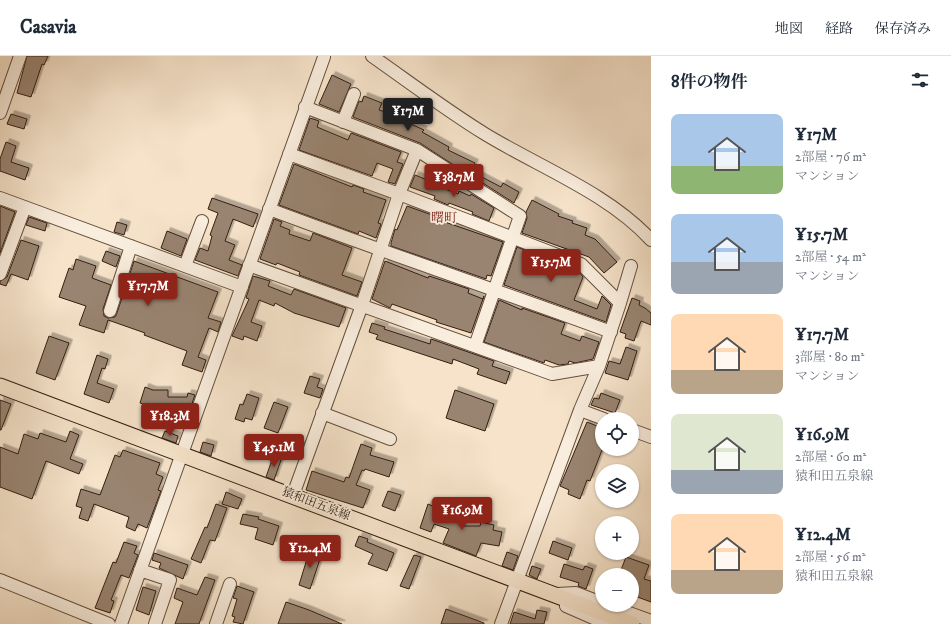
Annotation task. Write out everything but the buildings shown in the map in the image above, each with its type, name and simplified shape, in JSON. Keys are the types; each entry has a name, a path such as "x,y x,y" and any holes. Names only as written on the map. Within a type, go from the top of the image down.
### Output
{"main road":[{"name":"猿和田五泉線","path":"0,386 293,495 632,624"}],"street":[{"path":"0,113 20,56"},
{"path":"372,56 484,134 611,206 636,224 651,240"},
{"path":"121,624 324,57"},
{"path":"343,122 354,94"},
{"path":"305,107 417,150 520,216 474,346"},
{"path":"293,495 362,305 399,194 417,150"},
{"path":"289,154 399,194 512,239 581,264 620,303"},
{"path":"0,198 242,287"},
{"path":"0,274 26,207"},
{"path":"269,210 381,251 495,289 611,332"},
{"path":"186,266 202,221"},
{"path":"110,311 131,246"},
{"path":"249,265 552,374 599,366"},
{"path":"501,624 580,410 599,366 631,266"},
{"path":"580,410 595,416"},
{"path":"322,414 390,439"},
{"path":"639,433 651,437"},
{"path":"140,570 170,580 155,624"},
{"path":"0,580 109,624"},
{"path":"216,624 230,584"},
{"path":"552,594 576,593 595,600"},
{"path":"552,594 569,608 607,624"},
{"path":"626,612 651,621"}],"district":[{"name":"曙町","path":"444,218"}]}
